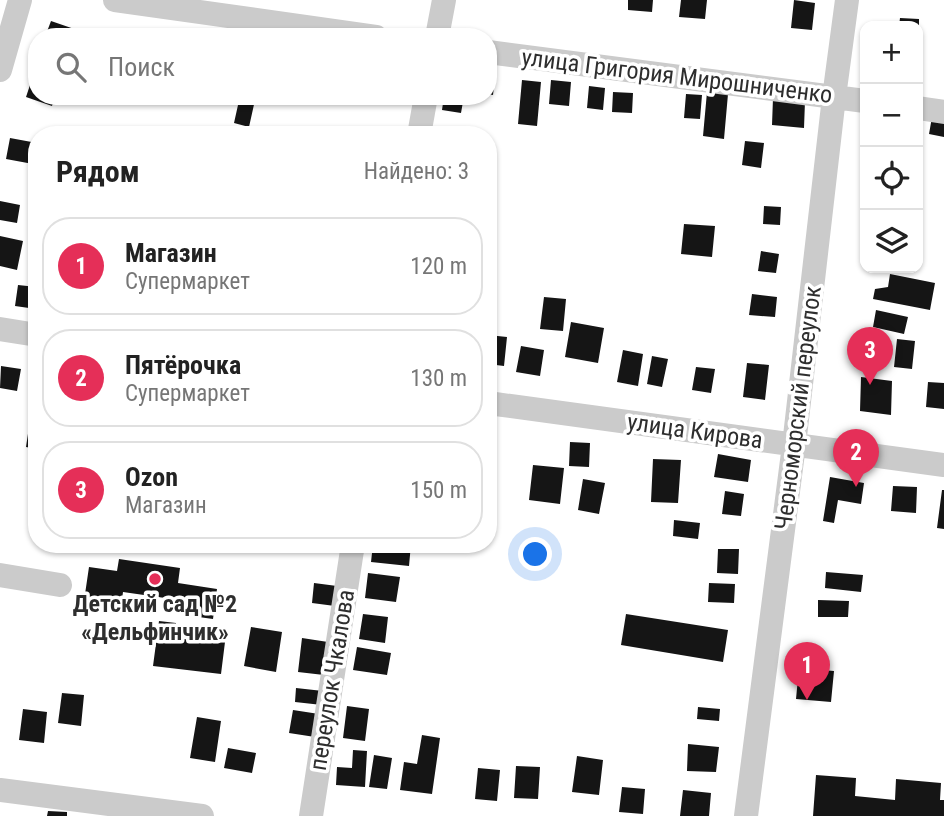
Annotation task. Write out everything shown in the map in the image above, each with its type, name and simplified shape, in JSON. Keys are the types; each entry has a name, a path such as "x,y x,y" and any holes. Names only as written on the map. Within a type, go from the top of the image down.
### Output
{"street":[{"path":"0,69 20,0"},
{"path":"115,0 313,28"},
{"path":"439,28 444,0"},
{"name":"Черноморский переулок","path":"746,816 847,0"},
{"name":"улица Григория Мирошниченко","path":"497,53 860,100"},
{"path":"421,126 424,105"},
{"path":"923,109 944,112"},
{"path":"0,329 28,334"},
{"name":"улица Кирова","path":"497,404 944,465"},
{"name":"переулок Чкалова","path":"311,816 352,553"},
{"path":"0,575 60,585"},
{"path":"0,790 202,816"}],"building":[{"path":"628,0 653,0 652,12 628,10"},
{"path":"681,0 707,0 705,19 679,17"},
{"path":"794,0 815,3 812,30 791,28"},
{"path":"900,18 919,19 919,21 900,21"},
{"path":"51,21 71,28 48,28"},
{"path":"522,80 541,82 537,126 518,124"},
{"path":"551,80 571,82 569,106 549,104"},
{"path":"589,86 605,88 603,110 587,108"},
{"path":"613,92 633,93 632,113 612,112"},
{"path":"707,92 728,94 724,139 703,136"},
{"path":"686,94 702,95 700,119 684,118"},
{"path":"773,98 805,101 804,128 772,125"},
{"path":"238,105 254,105 249,126 234,123"},
{"path":"443,105 462,105 461,113 442,110"},
{"path":"932,117 944,119 944,137 929,134"},
{"path":"10,138 28,141 28,163 6,159"},
{"path":"745,141 764,143 761,168 742,165"},
{"path":"0,201 20,205 17,223 0,220"},
{"path":"764,206 781,207 780,225 763,224"},
{"path":"684,224 715,226 712,257 681,254"},
{"path":"0,236 23,241 17,270 0,266"},
{"path":"761,251 779,254 776,273 758,271"},
{"path":"890,274 935,283 930,310 873,299 875,289 888,287"},
{"path":"18,285 28,286 28,308 15,306"},
{"path":"752,294 777,297 775,317 749,315"},
{"path":"544,297 566,299 563,331 540,329"},
{"path":"876,310 908,317 904,334 873,327"},
{"path":"571,322 604,328 598,363 565,357"},
{"path":"497,336 507,337 504,366 497,365"},
{"path":"897,339 915,341 912,369 894,367"},
{"path":"521,346 544,350 540,376 516,372"},
{"path":"623,350 643,354 638,386 617,382"},
{"path":"652,356 668,359 662,387 647,384"},
{"path":"747,363 769,365 765,400 743,397"},
{"path":"1,366 21,369 17,391 0,388"},
{"path":"696,367 715,369 711,393 692,390"},
{"path":"861,377 892,381 891,415 860,411"},
{"path":"928,382 944,383 944,409 926,407"},
{"path":"570,442 590,443 589,467 569,466"},
{"path":"718,454 751,460 748,482 714,477"},
{"path":"653,459 681,460 678,503 651,502"},
{"path":"533,465 564,468 560,504 529,500"},
{"path":"830,477 864,483 861,504 838,500 834,523 823,521"},
{"path":"583,479 605,483 599,514 578,510"},
{"path":"893,486 917,487 916,513 891,511"},
{"path":"944,490 944,529 937,528"},
{"path":"725,491 744,494 741,516 722,514"},
{"path":"674,520 700,523 698,539 673,536"},
{"path":"718,549 739,549 738,574 717,573"},
{"path":"372,553 410,553 409,566 371,562"},
{"path":"119,559 180,568 178,583 217,589 213,619 177,614 179,600 123,592 121,607 84,601 89,567 117,571"},
{"path":"826,572 863,575 861,592 825,588"},
{"path":"368,573 400,577 396,602 365,598"},
{"path":"314,583 337,586 335,606 312,603"},
{"path":"709,583 735,584 734,603 708,602"},
{"path":"818,600 849,601 848,617 818,617"},
{"path":"363,614 388,617 385,643 359,639"},
{"path":"626,614 728,630 723,662 621,645"},
{"path":"159,621 176,623 174,638 204,641 205,632 226,634 221,674 153,666"},
{"path":"251,627 282,632 276,672 244,666"},
{"path":"302,638 328,642 324,675 298,672"},
{"path":"357,647 391,653 387,675 353,670"},
{"path":"799,668 834,671 831,702 796,699"},
{"path":"296,688 323,691 322,705 295,702"},
{"path":"62,693 84,695 81,726 58,723"},
{"path":"347,706 369,709 365,741 343,738"},
{"path":"698,707 720,709 719,721 697,719"},
{"path":"23,709 47,712 44,743 19,740"},
{"path":"293,710 319,714 315,737 289,733"},
{"path":"197,717 221,721 215,762 190,758"},
{"path":"422,735 440,738 432,794 400,790 404,762 417,764"},
{"path":"688,744 719,747 716,772 687,771"},
{"path":"228,748 256,753 252,773 224,768"},
{"path":"353,750 367,751 365,787 336,785 337,767 352,768"},
{"path":"374,755 392,758 387,789 369,787"},
{"path":"577,756 603,760 599,795 572,792"},
{"path":"516,766 540,767 538,799 514,798"},
{"path":"478,768 500,770 497,801 475,799"},
{"path":"816,775 856,778 855,796 895,800 896,779 941,783 940,800 944,800 944,816 813,816"},
{"path":"622,787 645,789 643,814 619,812"},
{"path":"683,790 711,793 709,816 680,816"},
{"path":"48,811 67,812 67,816 47,816"}],"place":[{"name":"Ozon","path":"870,385"},
{"name":"Пятёрочка","path":"856,487"},
{"name":"Детский сад №2 «Дельфинчик»","path":"155,579"},
{"name":"Магазин","path":"807,700"}]}
